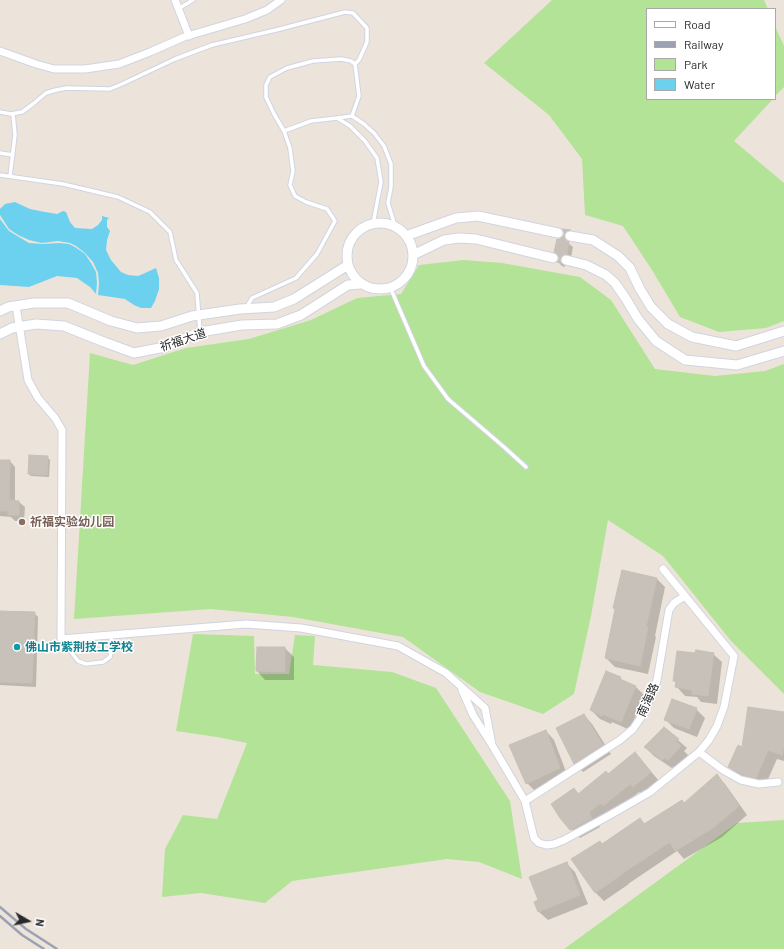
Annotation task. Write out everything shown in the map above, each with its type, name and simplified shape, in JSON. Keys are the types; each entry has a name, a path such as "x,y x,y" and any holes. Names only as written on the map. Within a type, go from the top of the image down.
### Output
{"street":[{"path":"175,0 189,36"},
{"path":"0,51 54,69 85,69 119,64 189,36 245,19 267,10 281,0"},
{"path":"406,236 456,218 478,216 558,233"},
{"path":"384,223 395,226 406,236 410,243 413,255 411,266 404,279 394,286 383,289 372,288 361,284 353,276 348,265 348,247 353,236 362,228 373,224 384,223"},
{"path":"570,236 593,240 618,256 630,268 640,290 651,307 668,324 692,337 736,346 784,331"},
{"path":"413,255 444,240 459,238 476,239 553,258"},
{"path":"566,260 586,265 606,275 614,283 638,319 656,341 685,360 738,365 784,351"},
{"name":"祈福大道","path":"0,311 8,307 34,303 68,303 111,321 137,328 161,326 192,316 245,308 274,307 294,299 348,265"},
{"name":"祈福大道","path":"0,334 12,328 36,324 64,326 134,353 165,347 200,332 242,326 277,324 301,315 348,285 361,284"},
{"path":"16,306 28,380 38,398 55,418 62,430 61,639 246,624 301,628 398,646 446,673 485,708 492,745"},
{"path":"460,686 473,715 525,801 534,838 539,843 546,845 564,840 650,792 699,752 709,740 717,726 724,708 734,656 663,569"},
{"name":"南海路","path":"525,801 615,744 633,729 644,713 657,680 669,610 674,603 685,596"},
{"path":"699,752 723,770 741,780 759,784 778,782"}],"lane":[{"path":"178,9 193,0"},
{"path":"0,112 13,114 22,112 46,93 56,90 67,88 110,89 175,59 212,45 345,12 353,13 367,28 367,42 359,60 355,64"},
{"path":"245,308 252,298 296,278 316,254 335,221 327,209 306,202 295,196 290,185 294,171 290,148 284,131 266,97 266,85 270,77 287,68 313,61 341,59 351,61 355,64"},
{"path":"352,116 359,96 355,64"},
{"path":"10,176 15,135 13,114"},
{"path":"284,131 311,121 352,116 364,124 374,133 384,146 390,164 391,187 388,203 395,226"},
{"path":"337,118 350,126 365,141 377,158 381,182 373,224"},
{"path":"0,154 13,155"},
{"path":"0,174 62,184 118,197 150,212 170,232 176,260 197,293 200,332"},
{"path":"390,287 424,366 448,399 526,467"},
{"path":"61,639 78,661 86,664 104,662 110,657 112,649 111,635"}],"green space":[{"path":"552,0 764,0 768,8 646,8 646,100 772,100 734,141 784,183 784,321 766,328 719,332 680,317 652,270 623,226 585,215 582,159 549,115 484,63"},
{"path":"776,28 784,46 784,87 776,95"},
{"path":"464,260 502,263 580,277 611,300 655,369 715,376 765,371 784,364 784,694 731,641 663,556 608,520 591,616 574,694 543,714 480,692 403,637 293,617 211,609 74,619 90,353 133,365 186,348 249,339 311,320 357,298 401,294 419,265"},
{"path":"193,634 254,636 255,674 289,674 295,635 315,636 313,665 392,672 436,688 510,801 522,879 479,862 447,859 292,881 265,903 201,893 162,897 165,849 183,815 217,819 247,743 176,731"},
{"path":"784,820 784,949 564,949 737,823"}],"water":[{"path":"15,202 30,209 45,212 57,214 63,211 66,212 70,222 75,228 92,229 102,220 102,216 109,218 107,220 107,227 110,231 106,250 111,260 121,272 128,275 138,276 156,268 159,278 159,289 151,308 141,308 125,299 98,295 98,273 93,262 76,246 70,243 58,241 42,243 29,240 9,229 0,215 0,209 5,204"},
{"path":"0,219 9,231 29,243 69,244 85,254 96,272 96,294 90,287 77,278 57,276 29,287 0,285"}],"building":[{"path":"562,229 571,230 564,235"},
{"path":"564,235 569,242 567,254 560,258 561,263 557,262 559,257 554,252 557,239 560,239"},
{"path":"29,455 48,456 47,475 28,474"},
{"path":"0,460 10,460 9,500 19,501 19,515 8,515 8,511 0,511"},
{"path":"622,570 657,578 646,627 648,627 640,666 605,658 615,609 613,608"},
{"name":"佛山市紫荆技工学校","path":"0,611 35,612 32,683 0,682"},
{"path":"257,647 285,647 285,672 256,671"},
{"path":"696,650 714,653 708,696 692,694 692,690 675,687 676,681 673,681 677,651 695,653"},
{"path":"606,671 621,677 620,679 636,686 621,722 603,714 602,716 590,710"},
{"path":"672,699 697,708 689,729 664,720"},
{"path":"748,707 784,712 784,746 782,755 768,750 756,778 749,777 728,767 738,745 742,747"},
{"path":"584,714 603,745 574,764 556,728"},
{"path":"664,727 679,739 676,741 681,746 668,760 665,758 662,760 644,747"},
{"path":"546,730 560,768 526,784 509,745"},
{"path":"635,752 651,772 633,787 630,784 603,806 601,803 589,812 592,818 570,830 551,804 574,788 578,794 606,771 608,774"},
{"path":"717,774 739,806 713,828 675,851 670,842 595,893 571,859 600,841 602,844 640,818 644,824 682,800 684,803"},
{"path":"567,862 580,895 538,912 534,902 538,900 529,877"}],"railway":[{"path":"0,907 26,929 57,949"},
{"path":"0,916 22,935 44,949"}],"place":[{"name":"祈福实验幼儿园","path":"22,522"},
{"name":"佛山市紫荆技工学校","path":"17,647"}]}
